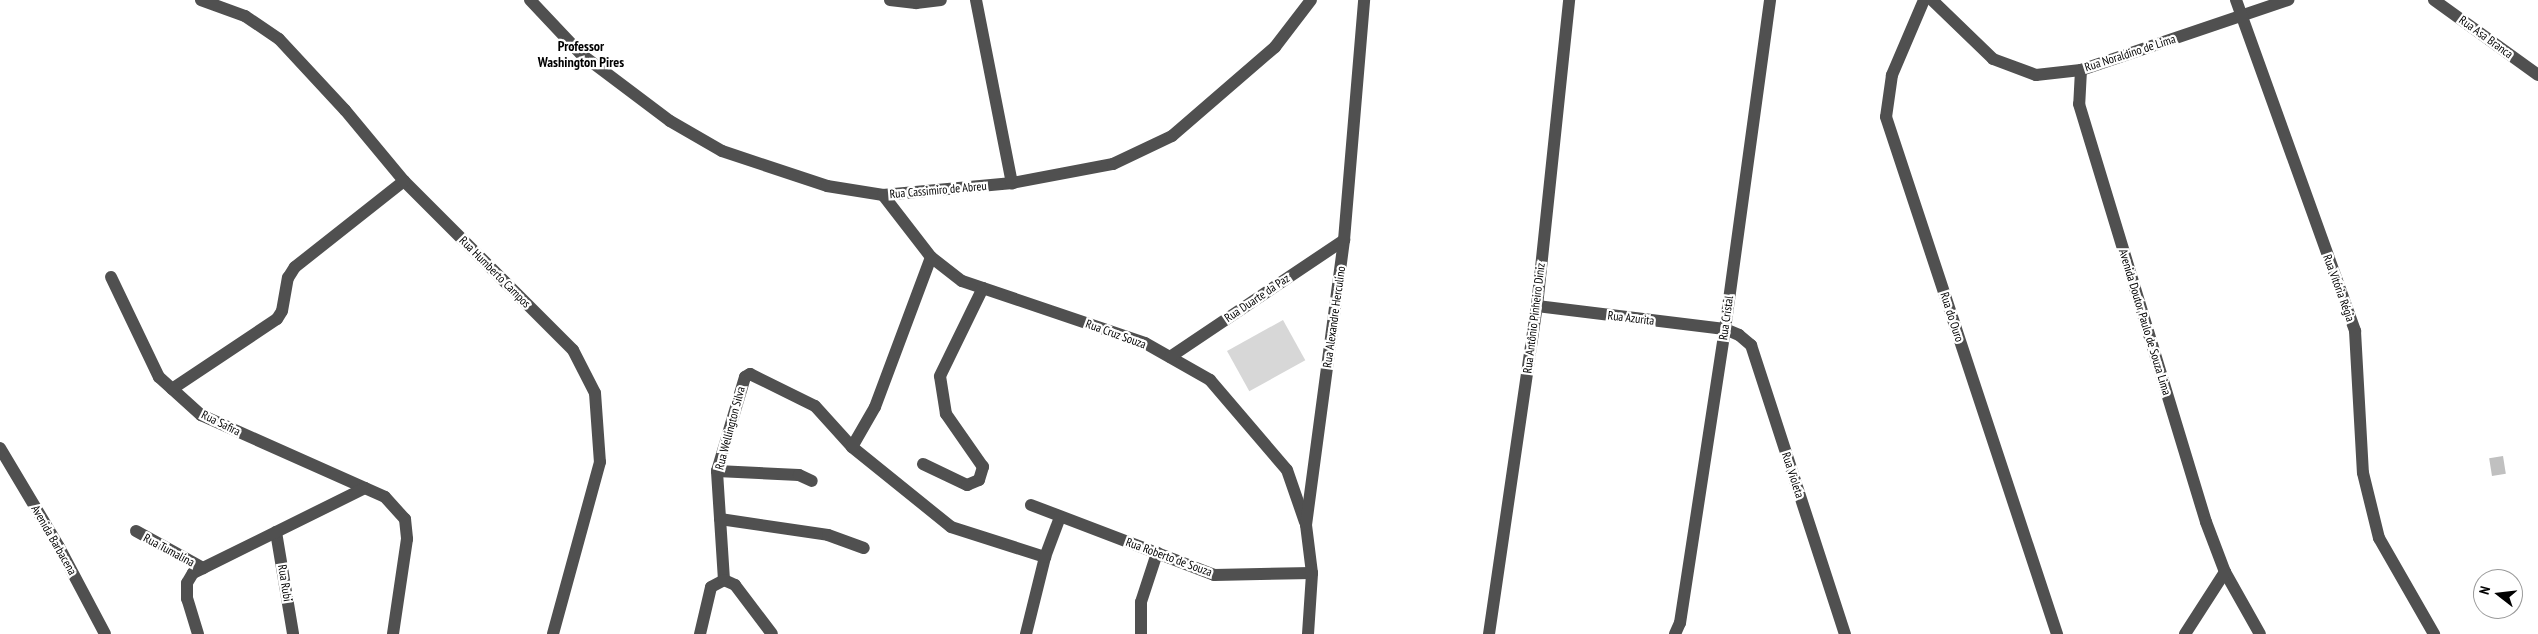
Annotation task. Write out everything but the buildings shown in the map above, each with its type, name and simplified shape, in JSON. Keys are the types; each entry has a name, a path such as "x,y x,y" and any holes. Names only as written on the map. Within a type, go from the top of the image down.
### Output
{"street":[{"name":"Rua Humberto Campos","path":"201,0 244,16 279,39 345,110 404,182 573,350 595,393 600,462 553,634"},
{"name":"Rua Cassimiro de Abreu","path":"530,0 581,54 670,121 722,151 827,186 882,195 1012,182 1113,164 1172,136 1275,47 1311,0"},
{"path":"890,0 916,3 941,0"},
{"path":"976,0 1012,182"},
{"name":"Rua Alexandre Herculino","path":"1308,634 1312,572 1306,525 1344,240 1364,0"},
{"name":"Rua Antônio Pinheiro Diniz","path":"1489,634 1537,306 1569,0"},
{"name":"Rua Cristal","path":"1678,630 1725,329 1770,0"},
{"name":"Rua do Ouro","path":"1924,0 1892,75 1886,116 2057,634"},
{"name":"Rua Noraldino de Lima","path":"1932,0 1993,59 2036,74 2081,70 2288,0"},
{"name":"Rua Vitória Régia","path":"2236,0 2355,331 2363,473 2379,538 2434,634"},
{"name":"Rua Asa Branca","path":"2434,0 2538,75"},
{"name":"Avenida Doutor Paulo de Souza Lima","path":"2081,70 2079,104 2206,522 2225,572 2260,634"},
{"path":"172,389 277,319 282,311 288,278 295,267 404,182"},
{"name":"Rua Cruz Souza","path":"882,195 931,257 962,281 1145,343 1210,380 1245,418 1287,470 1306,525"},
{"name":"Rua Duarte da Paz","path":"1170,357 1344,240"},
{"path":"852,447 875,407 931,257"},
{"name":"Rua Safira","path":"111,277 159,377 202,415 386,497 405,519 408,539 393,634"},
{"path":"923,464 967,485 979,480 983,467 946,414 940,376 983,288"},
{"name":"Rua Azurita","path":"1537,306 1725,329"},
{"name":"Rua Violeta","path":"1725,329 1739,335 1751,345 1845,634"},
{"name":"Rua Wellington Silva","path":"724,580 716,472 741,383 750,374 815,406 852,447 951,527 1045,557"},
{"name":"Avenida Barbacena","path":"0,448 59,546 105,634"},
{"path":"716,472 799,474 812,481"},
{"path":"198,634 187,599 187,583 194,573 366,488"},
{"name":"Rua Roberto de Souza","path":"1031,505 1214,575 1312,572"},
{"path":"1026,634 1045,557 1060,517"},
{"path":"720,519 828,534 864,548"},
{"name":"Rua Tumalina","path":"136,532 203,568"},
{"name":"Rua Rubi","path":"276,532 293,634"},
{"path":"1142,634 1140,602 1157,552"},
{"path":"2185,634 2225,572"},
{"path":"700,634 711,587 724,580 735,585 772,634"}],"shaded area":[{"path":"1283,320 1305,360 1249,391 1227,351"}],"district":[{"name":"Professor Washington Pires","path":"581,54"}]}
